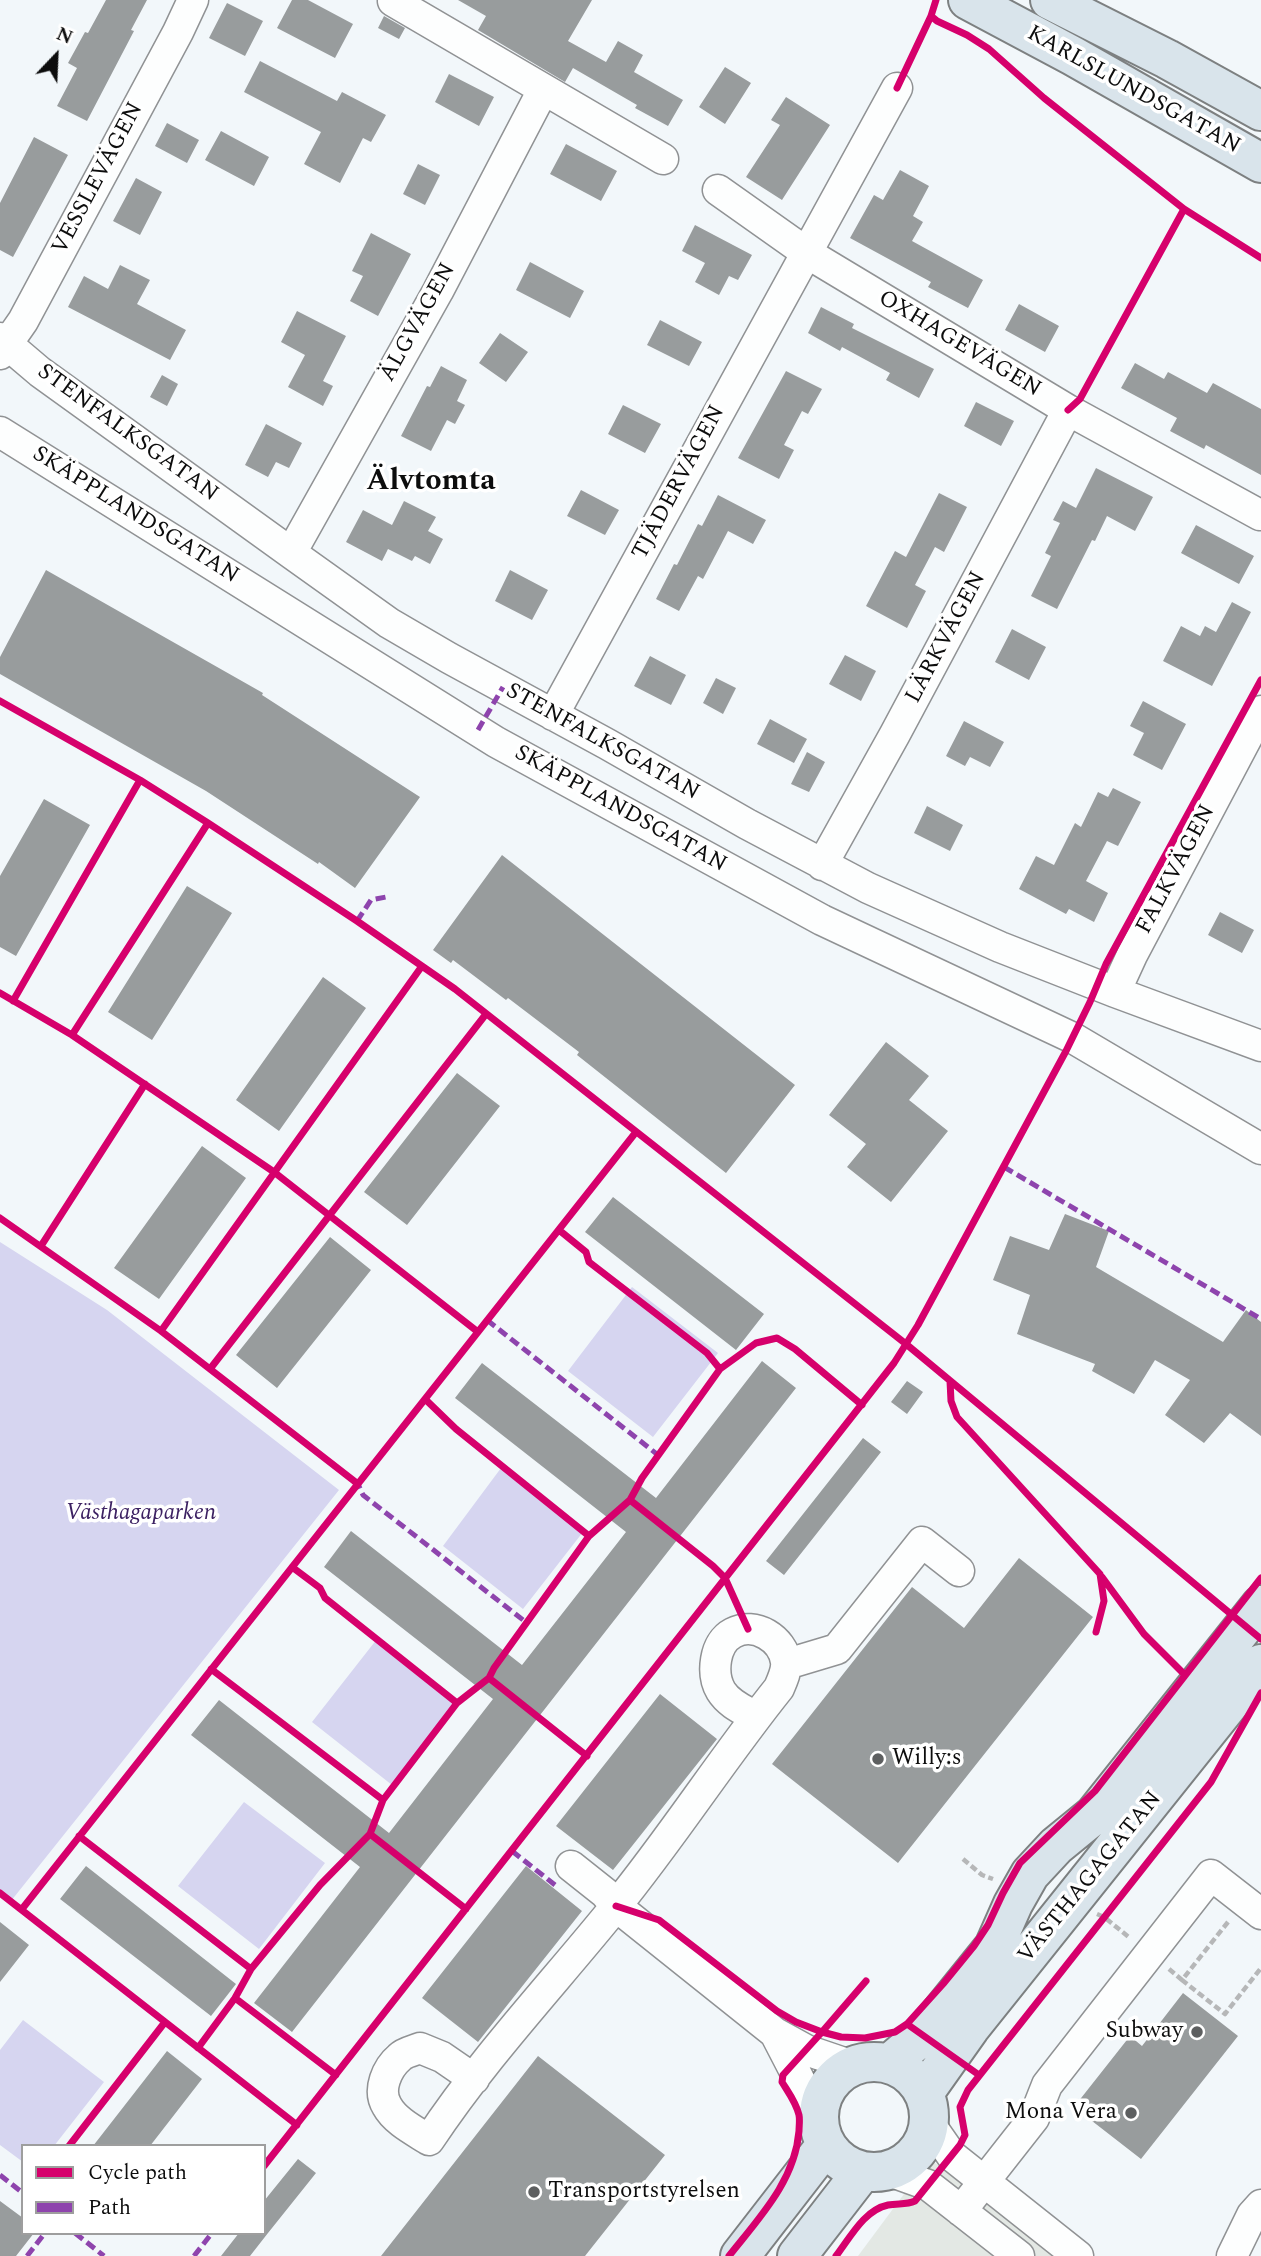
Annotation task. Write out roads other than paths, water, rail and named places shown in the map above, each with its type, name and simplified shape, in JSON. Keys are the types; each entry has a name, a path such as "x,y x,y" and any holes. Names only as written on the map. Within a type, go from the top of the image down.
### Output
{"main road":[{"name":"KARLSLUNDSGATAN","path":"968,0 1073,56 1255,146"},
{"name":"KARLSLUNDSGATAN","path":"1050,0 1167,59 1261,111"},
{"name":"VÄSTHAGAGATAN","path":"871,2065 923,2035 994,1947 1030,1874 1056,1846 1094,1815 1261,1605"},
{"name":"VÄSTHAGAGATAN","path":"927,2108 970,2028 1261,1664"},
{"path":"871,2065 904,2071 916,2082 927,2108 925,2140 918,2152 901,2167 875,2171 848,2167 840,2162 822,2131 821,2102 833,2078 871,2065"},
{"path":"740,2256 822,2131"},
{"path":"797,2256 875,2171"}],"street":[{"name":"VESSLEVÄGEN","path":"3,345 23,321 193,0"},
{"path":"393,1 663,159"},
{"path":"807,253 897,88"},
{"name":"ÄLGVÄGEN","path":"291,554 438,291 543,90"},
{"name":"OXHAGEVÄGEN","path":"718,190 807,253 1068,410 1260,515"},
{"name":"TJÄDERVÄGEN","path":"553,715 761,332 807,253"},
{"name":"STENFALKSGATAN","path":"3,345 389,623 822,865 934,919 1115,992 1261,1046"},
{"name":"LÄRKVÄGEN","path":"822,865 902,722 1068,410"},
{"name":"SKÄPPLANDSGATAN","path":"0,432 496,742 822,920 1073,1038 1261,1149"},
{"name":"FALKVÄGEN","path":"1115,992 1261,711"},
{"path":"787,1664 837,1649 922,1542 959,1571"},
{"path":"474,2080 616,1906 779,1688 787,1664 780,1644 765,1633 748,1629 731,1634 718,1649 715,1670 721,1691 734,1705 756,1717"},
{"path":"571,1866 605,1893 616,1906 775,2033 806,2050 871,2065"},
{"path":"961,2211 1034,2118 1047,2085 1211,1875 1253,1907"},
{"path":"775,2033 822,2131"},
{"path":"927,2108 952,2156 1078,2256"},
{"path":"875,2171 928,2185 1019,2256"},
{"path":"1232,2256 1258,2203"}],"place":[{"name":"Willy:s","path":"878,1759"},
{"name":"Subway","path":"1197,2032"},
{"name":"Mona Vera","path":"1131,2113"},
{"name":"Transportstyrelsen","path":"534,2192"}],"district":[{"name":"Älvtomta","path":"431,483"}],"park label":[{"name":"Västhagaparken","path":"141,1514"}]}
